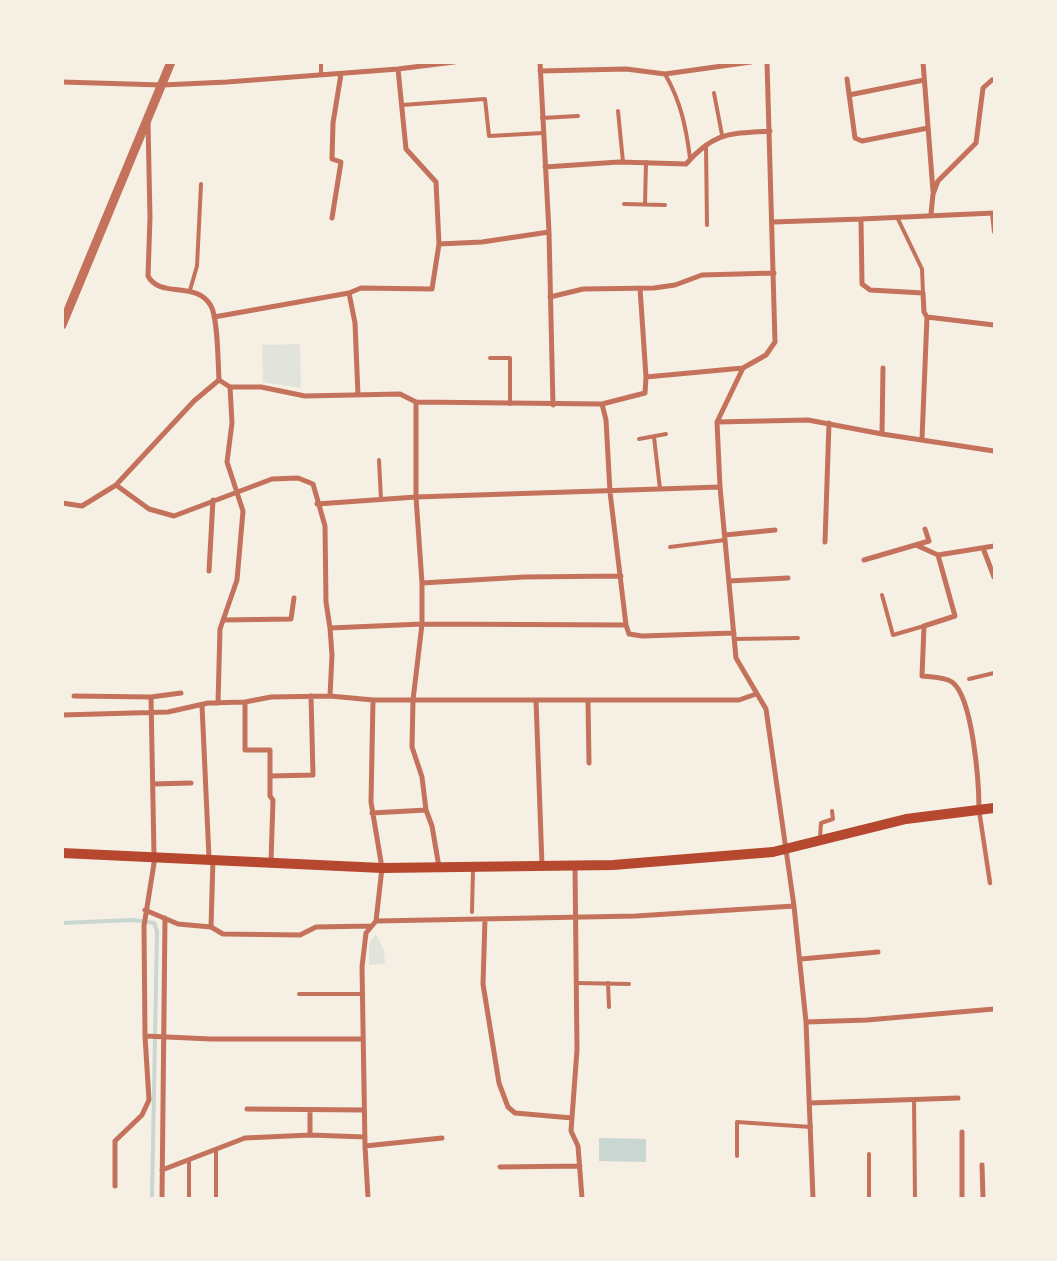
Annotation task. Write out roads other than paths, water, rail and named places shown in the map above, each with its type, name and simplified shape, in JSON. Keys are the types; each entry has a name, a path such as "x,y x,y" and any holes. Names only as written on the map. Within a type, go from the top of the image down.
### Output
{"main road":[{"path":"62,853 155,855 382,868 575,865 728,857 786,849 906,819 994,808"}],"street":[{"path":"62,324 66,306 171,62"},
{"path":"62,82 162,85 340,74 454,62"},
{"path":"540,62 544,167 549,232 553,405"},
{"path":"540,70 626,69 665,74 751,62"},
{"path":"646,377 743,368 766,355 776,342 767,62"},
{"path":"923,62 933,194 931,214"},
{"path":"214,317 349,293 361,288 432,289 439,244 436,182 406,149 398,69"},
{"path":"332,218 341,162 332,159 333,123 340,74"},
{"path":"847,79 855,138 862,141 928,128"},
{"path":"849,95 924,80"},
{"path":"933,194 938,181 976,143 983,88 993,80"},
{"path":"148,116 150,218 148,276 152,284 159,287 190,290 211,306 214,317 218,380"},
{"path":"544,167 623,162 686,164 690,158 706,145 722,135 770,131"},
{"path":"773,222 898,219 931,214 993,213"},
{"path":"861,219 862,284 870,290 923,293 924,312 927,317 922,439"},
{"path":"439,244 482,242 549,232"},
{"path":"550,297 583,289 676,285 702,275 774,273"},
{"path":"218,380 230,387 261,387 305,396 400,394 416,402 553,405 602,404 645,393 646,377 640,288"},
{"path":"349,293 354,323 358,395"},
{"path":"927,317 994,325"},
{"path":"743,368 717,422 720,487 736,658 766,709 801,959 806,1022 813,1198"},
{"path":"882,434 883,368"},
{"path":"62,503 82,506 116,485 194,401 218,380"},
{"path":"218,703 220,629 237,580 243,511 238,490 227,462 232,423 230,387"},
{"path":"416,402 416,497 422,583 422,624 413,700 412,747 422,777 426,810 432,826 439,867"},
{"path":"602,404 606,420 610,492 626,625 629,634 642,636 734,632"},
{"path":"717,422 808,420 882,434 994,451"},
{"path":"825,542 830,424"},
{"path":"116,485 149,509 174,516 238,490 272,479 298,478 313,484 317,504 325,526 326,602 330,628 330,696"},
{"path":"317,504 416,497 720,487"},
{"path":"209,571 213,500"},
{"path":"864,560 929,541 925,529"},
{"path":"725,538 775,530"},
{"path":"916,545 938,555 994,546"},
{"path":"984,548 994,577"},
{"path":"938,555 955,616 924,626 922,676 950,681 962,693 966,705 970,718 979,809 990,883"},
{"path":"422,583 524,576 621,576"},
{"path":"729,581 788,578"},
{"path":"223,620 291,619 294,598"},
{"path":"330,628 422,624 626,625"},
{"path":"74,696 151,697 181,693"},
{"path":"62,715 168,712 202,705 245,702 271,697 330,696 373,700 739,700 756,694"},
{"path":"270,776 313,775 311,696"},
{"path":"115,1186 115,1142 142,1115 149,1100 144,926 155,855 151,697"},
{"path":"368,1198 364,1137 362,967 366,933 376,921 382,868 372,813 373,700"},
{"path":"536,700 542,866"},
{"path":"588,700 589,763"},
{"path":"245,702 245,750 270,750 270,796 274,800 271,861"},
{"path":"202,705 211,858 211,927"},
{"path":"153,784 191,783"},
{"path":"372,813 426,810"},
{"path":"575,865 577,1050 571,1131 578,1146 582,1198"},
{"path":"376,921 636,916 794,906"},
{"path":"145,911 178,924 211,927 224,934 300,935 316,927 371,926"},
{"path":"162,1198 165,918"},
{"path":"485,919 483,984 499,1083 508,1107 515,1113 572,1118"},
{"path":"801,959 878,952"},
{"path":"806,1022 867,1020 994,1009"},
{"path":"146,1036 363,1039"},
{"path":"809,1103 958,1098"},
{"path":"247,1109 364,1110"},
{"path":"310,1110 310,1135"},
{"path":"962,1132 962,1198"},
{"path":"162,1170 245,1138 310,1135 364,1137"},
{"path":"365,1146 442,1138"},
{"path":"982,1165 983,1198"},
{"path":"500,1167 580,1166"}],"lane":[{"path":"321,62 321,75"},
{"path":"397,62 398,69"},
{"path":"665,74 677,95 686,127 690,158"},
{"path":"714,93 722,135"},
{"path":"402,104 486,99 489,136 543,133"},
{"path":"618,111 623,162"},
{"path":"542,118 578,116"},
{"path":"706,145 707,225"},
{"path":"645,204 646,162"},
{"path":"190,290 196,266 201,184"},
{"path":"624,204 665,205"},
{"path":"993,213 994,232"},
{"path":"898,219 922,269 923,293"},
{"path":"490,358 510,358 510,404"},
{"path":"639,439 666,434"},
{"path":"654,437 660,489"},
{"path":"379,460 381,499"},
{"path":"670,547 725,538"},
{"path":"882,595 893,635 924,626"},
{"path":"734,639 798,638"},
{"path":"970,679 994,673"},
{"path":"820,840 821,823 833,818 832,811"},
{"path":"472,912 473,866"},
{"path":"576,983 629,984"},
{"path":"608,983 608,1008"},
{"path":"299,994 363,994"},
{"path":"914,1099 915,1198"},
{"path":"737,1156 737,1122 811,1127"},
{"path":"216,1150 216,1198"},
{"path":"870,1154 870,1198"},
{"path":"189,1160 189,1198"}],"waterway":[{"path":"62,923 133,920 154,923 157,931 152,1198"}]}
